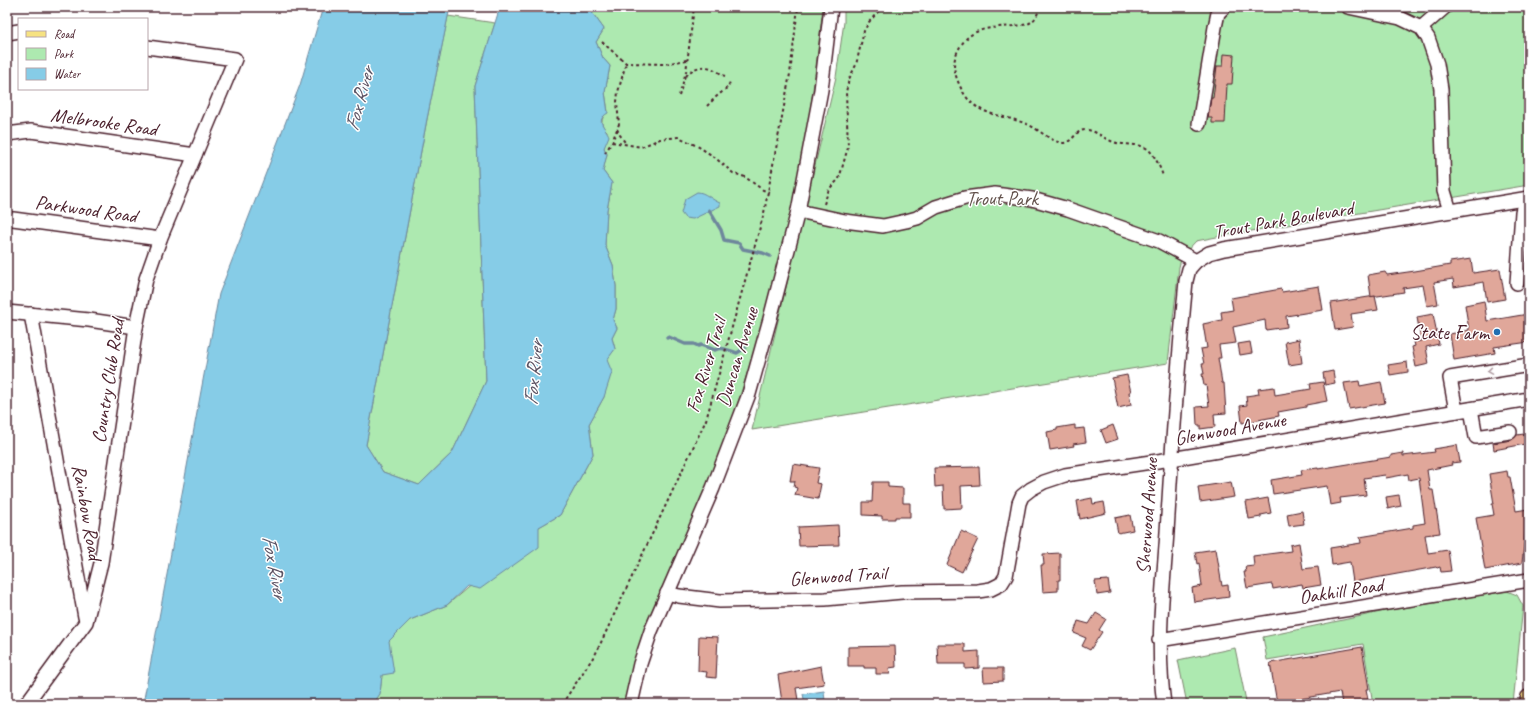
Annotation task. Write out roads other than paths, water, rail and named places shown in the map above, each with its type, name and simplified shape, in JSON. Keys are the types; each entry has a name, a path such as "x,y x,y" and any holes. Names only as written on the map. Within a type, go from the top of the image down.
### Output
{"main road":[{"path":"1528,704 1529,698"}],"street":[{"name":"Duncan Avenue","path":"631,704 645,647 713,488 749,394 798,211 821,90 832,7"},
{"path":"1199,124 1215,27 1218,13 1224,7"},
{"path":"1348,7 1400,18 1421,28 1428,38 1437,64 1441,89 1444,191 1450,211"},
{"path":"1421,28 1445,7"},
{"path":"7,33 18,31"},
{"name":"Country Club Road","path":"26,704 86,622 101,563 136,327 146,279 160,239 235,59 148,47"},
{"name":"Melbrooke Road","path":"7,134 31,131 196,155"},
{"name":"Trout Park Boulevard","path":"798,211 872,225 895,224 917,218 946,204 975,196 995,194 1032,199 1068,209 1159,241 1196,261 1209,253 1224,249 1527,198"},
{"path":"1517,284 1522,212 1527,198"},
{"name":"Parkwood Road","path":"7,219 14,218 160,239"},
{"name":"Sherwood Avenue","path":"1164,704 1160,675 1159,640 1171,459 1186,281 1189,269 1196,261"},
{"path":"7,312 89,320 136,327"},
{"name":"Rainbow Road","path":"31,314 86,622"},
{"path":"1456,411 1450,378 1529,365"},
{"name":"Glenwood Avenue","path":"1006,576 1019,503 1022,496 1044,482 1065,475 1171,459 1529,399"},
{"path":"1471,408 1476,437 1510,432"},
{"name":"Glenwood Trail","path":"667,593 720,601 825,599 902,592 978,591 990,589 1001,584 1006,576"},
{"name":"Oakhill Road","path":"1159,640 1529,580"}],"water":[{"name":"Fox River","path":"323,7 450,7 427,119 366,445 383,472 419,485 452,453 486,381 475,86 500,7 588,7 604,29 596,42 603,58 610,66 605,92 608,113 601,121 609,136 604,148 607,154 603,171 612,183 607,210 605,245 613,265 616,286 616,309 613,320 617,328 612,338 615,349 607,360 612,372 604,397 589,424 593,454 560,515 539,527 539,547 480,589 467,586 447,605 410,620 389,641 394,673 382,675 380,694 373,704 143,704 219,294 300,85"},
{"path":"697,192 703,193 720,203 720,206 693,219 685,218 681,213 685,199"},
{"path":"824,691 825,701 805,704 803,694"}],"waterway":[{"path":"709,210 721,230 724,240 739,243 743,249 770,256"},
{"path":"667,338 669,337 685,344 701,345 715,350 723,349 737,353 745,348"}],"place":[{"name":"State Farm","path":"1497,332"}],"park label":[{"name":"Trout Park","path":"1002,198"}]}
